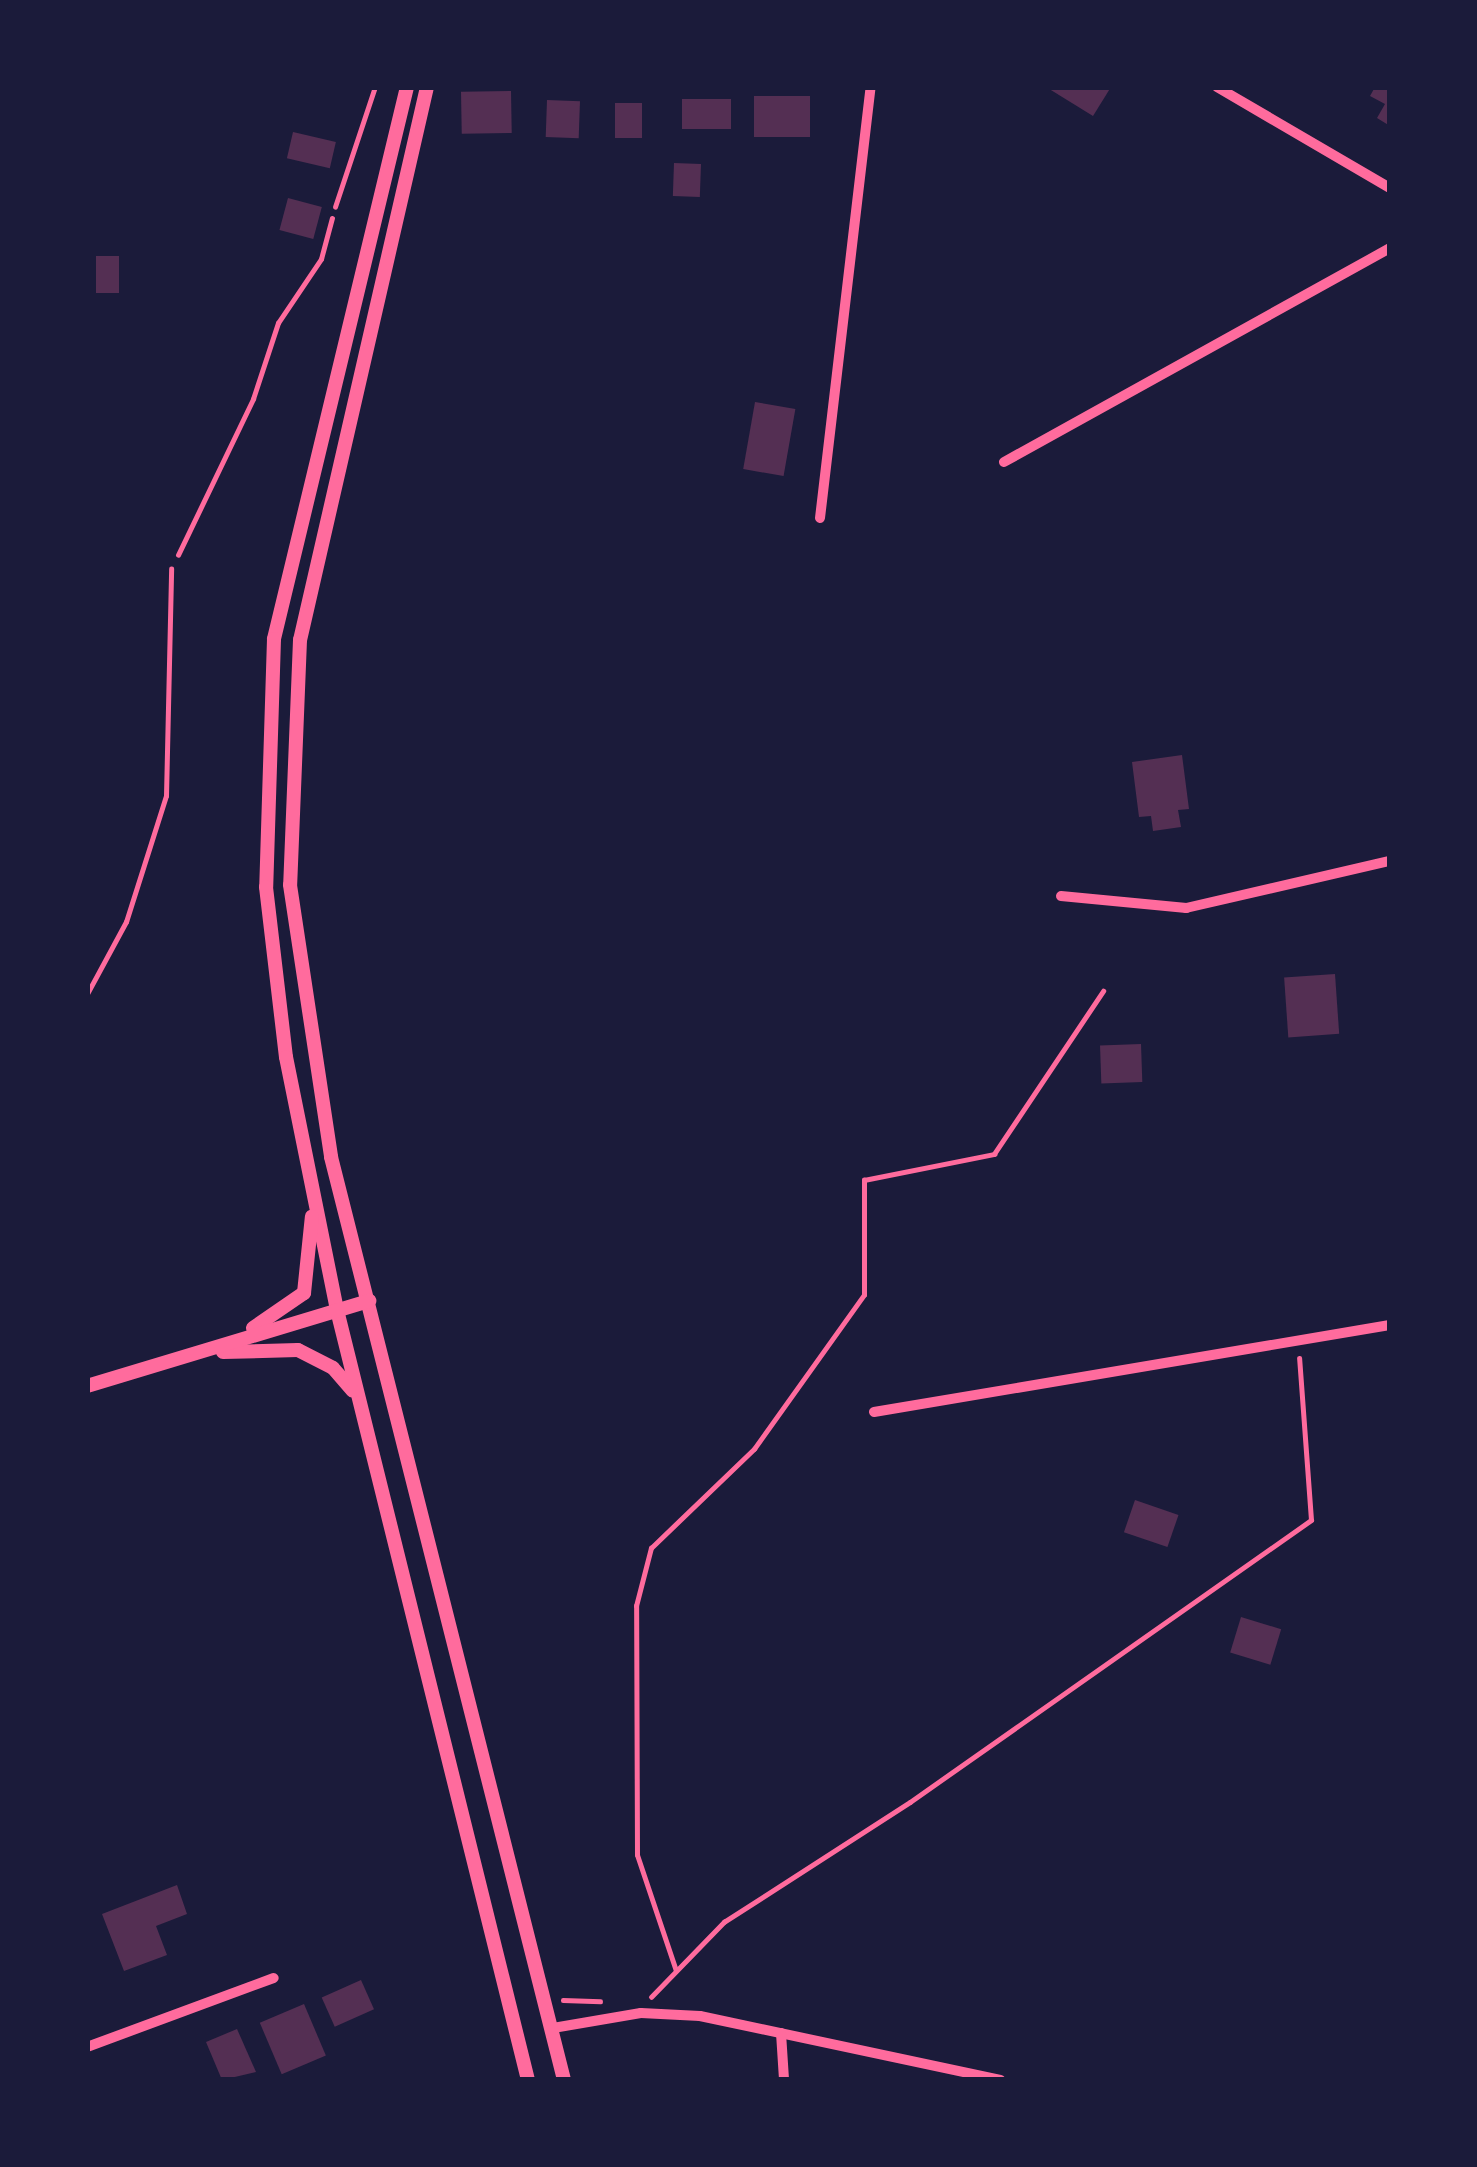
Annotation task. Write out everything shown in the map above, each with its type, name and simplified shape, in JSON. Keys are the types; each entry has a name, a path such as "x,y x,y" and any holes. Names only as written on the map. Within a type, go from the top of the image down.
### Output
{"main road":[{"path":"407,87 287,572 267,698 266,887 308,1164 338,1310 528,2080"},
{"path":"427,87 417,159 311,579 293,698 290,885 299,972 331,1157 564,2080"},
{"path":"188,1355 272,1319 304,1293 313,1258 308,1164"},
{"path":"87,1386 369,1300"},
{"path":"188,1355 298,1350 333,1368 357,1396"}],"street":[{"path":"820,518 871,87"},
{"path":"1217,87 1390,188"},
{"path":"1004,462 1390,248"},
{"path":"1061,896 1186,908 1390,861"},
{"path":"874,1412 1390,1325"},
{"path":"87,2047 274,1978"},
{"path":"553,2028 641,2013 781,2033 1000,2080"},
{"path":"781,2033 784,2080"}],"lane":[{"path":"335,207 375,87"},
{"path":"87,994 126,922 166,796 171,569"}],"path":[{"path":"171,569 253,399 278,322 321,260 335,207"},
{"path":"676,1971 637,1855 636,1606 652,1548 754,1449 864,1294 864,1180 994,1154 1103,991"},
{"path":"644,2003 724,1922 910,1802 1310,1520 1297,1341"},
{"path":"546,1999 605,2002"}],"building":[{"path":"1046,87 1111,87 1093,116"},
{"path":"1375,87 1390,87 1390,126 1377,118 1385,104 1370,96"},
{"path":"511,91 512,133 462,134 461,92"},
{"path":"754,96 810,96 810,137 754,137"},
{"path":"682,99 731,99 731,129 682,129"},
{"path":"547,100 580,101 579,138 546,137"},
{"path":"615,103 642,103 642,138 615,138"},
{"path":"293,132 336,142 330,168 287,158"},
{"path":"674,163 701,164 700,197 673,196"},
{"path":"288,198 322,207 313,239 279,230"},
{"path":"96,256 119,256 119,293 96,293"},
{"path":"755,402 795,409 784,476 743,469"},
{"path":"1182,755 1189,809 1178,810 1181,827 1153,831 1151,816 1139,817 1132,762"},
{"path":"1335,974 1339,1034 1288,1037 1284,978"},
{"path":"1141,1044 1142,1082 1101,1083 1100,1045"},
{"path":"1135,1500 1178,1515 1167,1547 1124,1532"},
{"path":"1241,1617 1281,1629 1270,1665 1230,1652"},
{"path":"177,1885 187,1914 156,1926 167,1955 124,1971 102,1914"},
{"path":"361,1980 374,2009 335,2027 322,1997"},
{"path":"304,2004 326,2056 282,2074 260,2023"},
{"path":"237,2029 256,2072 222,2080 206,2042"}]}
